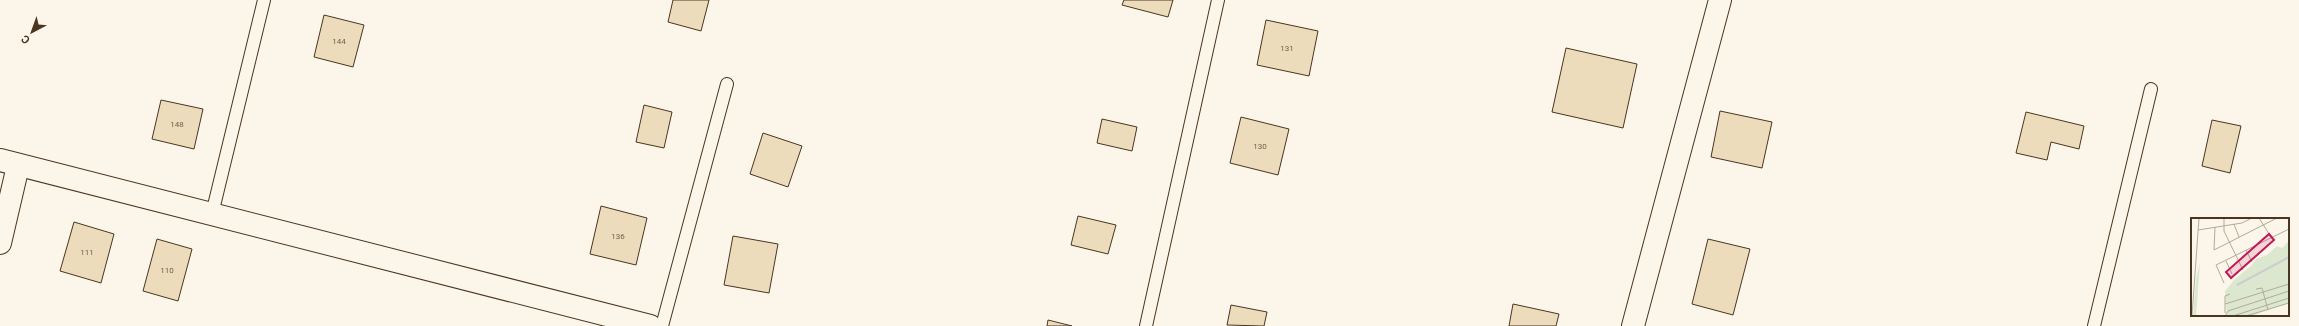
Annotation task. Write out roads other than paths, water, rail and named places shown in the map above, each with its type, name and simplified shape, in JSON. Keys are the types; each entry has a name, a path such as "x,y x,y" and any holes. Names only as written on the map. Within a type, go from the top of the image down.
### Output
{"street":[{"path":"1633,326 1720,0"},
{"path":"0,243 9,163 650,326"}],"lane":[{"path":"212,214 264,0"},
{"path":"1146,326 1218,0"},
{"path":"662,326 727,84"},
{"path":"2094,326 2151,89"}]}
